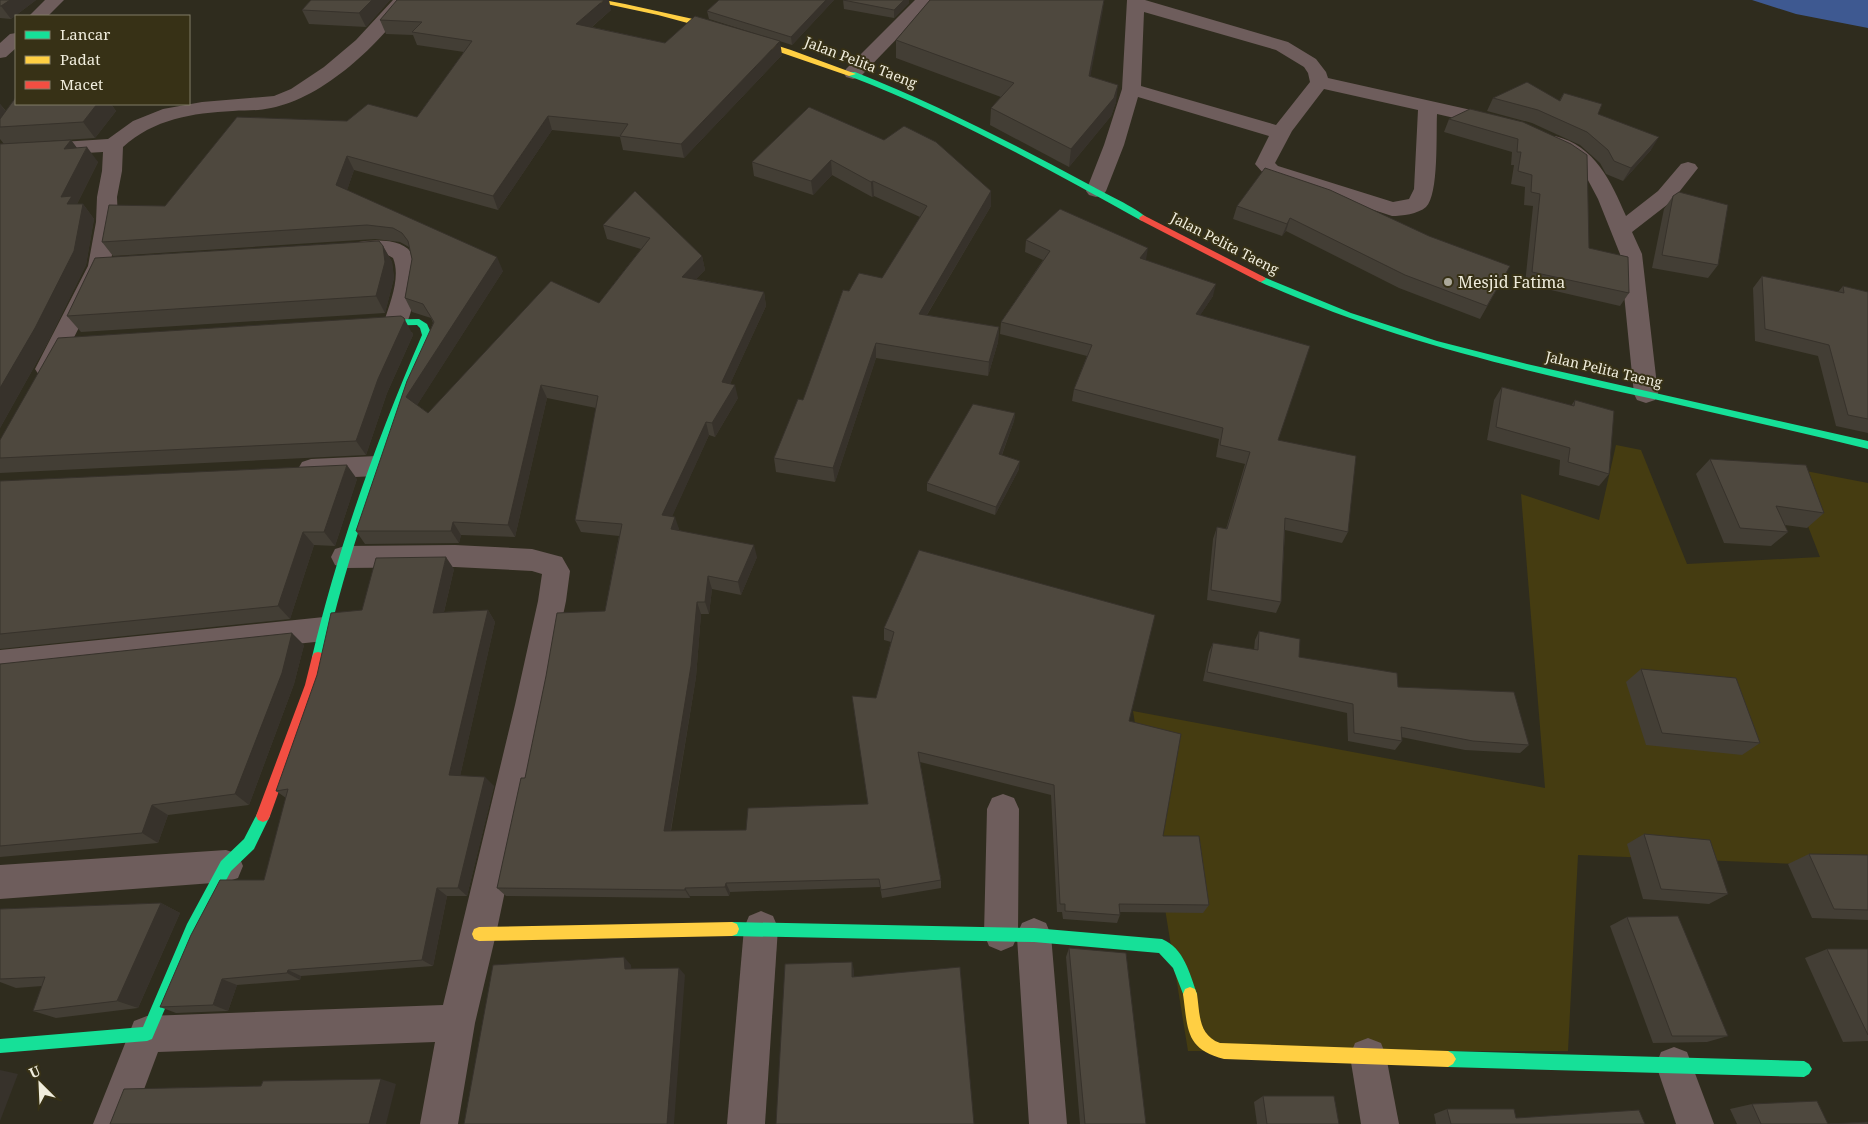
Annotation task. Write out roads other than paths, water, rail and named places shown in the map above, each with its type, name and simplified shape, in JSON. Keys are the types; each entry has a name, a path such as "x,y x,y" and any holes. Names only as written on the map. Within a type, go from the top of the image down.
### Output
{"street":[{"path":"39,15 55,0"},
{"path":"0,152 112,145 133,127 162,115 281,100 331,70 359,47 402,0"},
{"name":"Jalan Pelita Taeng","path":"592,0 628,4 719,29 853,73 959,119 1168,231 1288,292 1383,329 1472,355 1868,445"},
{"path":"853,73 925,0"},
{"path":"1096,191 1114,145 1131,90 1136,2 1282,46 1310,63 1317,72 1320,82"},
{"path":"0,53 15,39"},
{"path":"1320,82 1485,118 1516,127"},
{"path":"1320,82 1281,133 1265,164 1271,170 1392,209 1401,209 1418,203 1424,189 1428,105"},
{"path":"1131,90 1281,133"},
{"path":"1541,136 1572,151 1589,164 1608,199 1631,254 1646,394"},
{"path":"39,384 66,342 109,266 107,197 112,170 112,145"},
{"path":"1620,231 1665,196 1688,168"},
{"path":"332,251 395,249 402,255 407,264 407,275 396,322"},
{"path":"112,1124 147,1034 192,929 226,866 249,844 270,801 311,685 324,629 345,557 378,466 401,394 427,335 424,326 419,322 356,324"},
{"path":"288,470 378,466"},
{"path":"345,557 455,556 532,560 552,565 556,570 552,601 479,934 457,1023 439,1124"},
{"path":"0,663 324,629"},
{"path":"1003,809 1018,934 1048,1124"},
{"path":"0,882 226,866"},
{"path":"479,934 761,928 1018,934 1162,946 1170,951 1185,972 1196,1034 1199,1041 1214,1050 1224,1052 1804,1069"},
{"path":"746,1124 761,928"},
{"path":"0,1046 147,1034 457,1023"},
{"path":"1368,1056 1380,1124"},
{"path":"1674,1065 1695,1124"}],"water":[{"path":"1752,0 1868,0 1868,28 1796,14"}],"place":[{"name":"Mesjid Fatima","path":"1448,282"}]}
